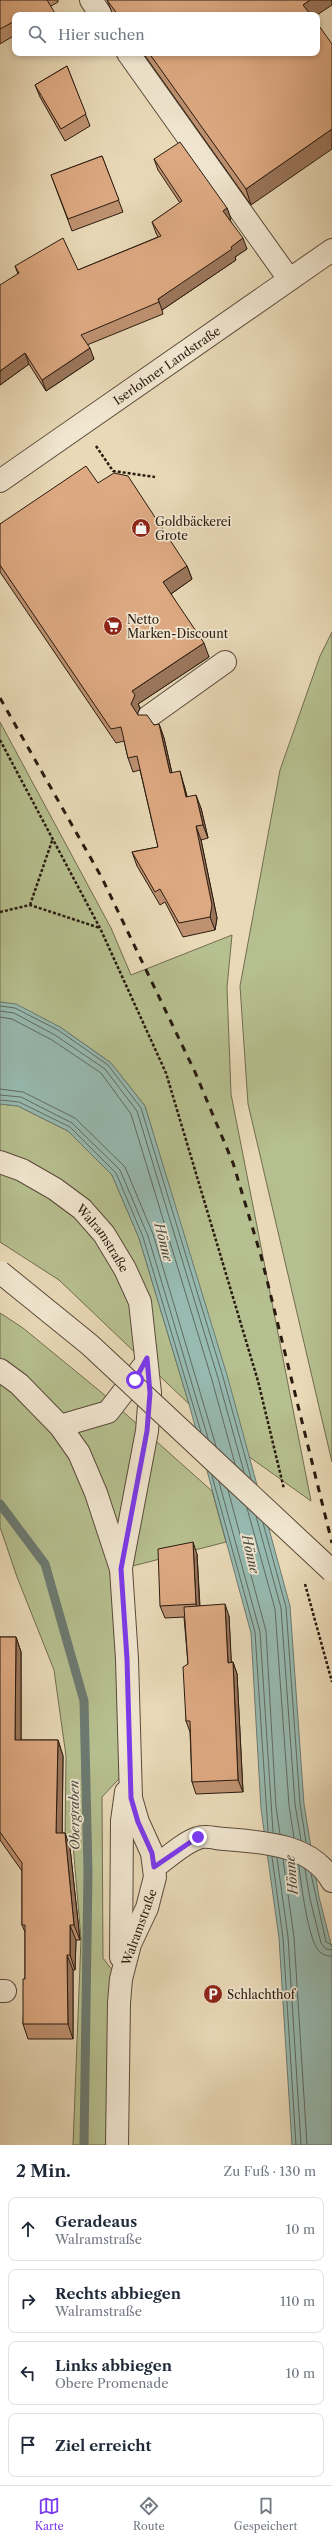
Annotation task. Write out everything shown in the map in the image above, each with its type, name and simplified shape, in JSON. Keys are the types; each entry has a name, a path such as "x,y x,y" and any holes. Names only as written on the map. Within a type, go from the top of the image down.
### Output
{"street":[{"path":"91,0 99,12"},
{"path":"130,56 289,279"},
{"name":"Iserlohner Landstraße","path":"0,480 332,250"},
{"path":"148,717 225,662"},
{"name":"Walramstraße","path":"0,1162 22,1170 55,1189 82,1209 104,1234 125,1269 140,1302 150,1393 147,1431 121,1569"},
{"path":"0,1272 90,1345 332,1571"},
{"path":"60,1426 108,1412 135,1380 147,1358"},
{"name":"Walramstraße","path":"0,1370 19,1384 60,1426 82,1459 96,1493 121,1569 127,1659 131,1798 138,1822 152,1853 154,1867 153,1891 130,1944 121,1979 117,2145"},
{"path":"121,1979 122,1820 130,1767"},
{"path":"154,1867 198,1837 261,1843 300,1853 316,1862 332,1881"}],"path":[{"path":"103,456 113,471 155,477"},
{"path":"0,740 54,838 100,928 166,1073 258,1381 286,1496"},
{"path":"30,905 54,838"},
{"path":"0,912 30,905 100,928"},
{"path":"305,1581 311,1612 332,1682"}],"green space":[{"path":"332,632 332,1462 248,1104 240,986 280,770 320,656"},
{"path":"0,722 111,928 131,975 232,935 227,987 231,1094 311,1501 248,1456 145,1106 111,1063 60,1027 0,1002"},
{"path":"0,1104 18,1106 68,1131 112,1175 139,1238 189,1404 59,1280 0,1242"},
{"path":"0,1313 23,1328 101,1392 212,1491 226,1542 121,1569 130,1767 102,1797 103,1958 119,1979 116,2145 73,2145 81,1939 73,1844 65,1843 66,1756 54,1670 17,1577 0,1527"}],"water":[{"name":"Hönne","path":"0,1002 16,1004 60,1027 111,1063 145,1106 227,1375 290,1606 304,1804 319,1897 332,1948 332,2145 292,2145 279,1938 261,1809 251,1633 189,1404 139,1238 112,1175 68,1131 18,1106 0,1104"}],"building":[{"path":"0,0 47,0 54,12 12,12 12,23 0,29"},
{"path":"107,0 310,0 303,5 309,12 116,12"},
{"path":"320,27 332,44 332,129 246,189 151,56 320,56"},
{"path":"67,66 86,114 61,129 35,85"},
{"path":"180,142 227,208 223,211 243,238 231,247 232,249 158,299 159,302 81,335 90,348 42,380 25,353 0,371 0,285 19,273 15,266 63,238 78,270 161,236 152,222 182,201 154,159"},
{"path":"102,156 119,200 68,219 51,175"},
{"name":"Netto Marken-Discount","path":"86,466 98,483 114,473 128,476 187,566 163,582 204,643 132,691 135,695 131,704 138,715 147,715 154,725 159,724 170,773 180,771 186,797 196,795 203,825 196,826 212,905 210,917 179,923 160,889 155,892 132,852 158,847 137,756 128,758 121,727 111,729 0,565 0,524"},
{"path":"193,1542 196,1604 160,1606 158,1549"},
{"path":"225,1604 228,1663 233,1662 238,1780 192,1782 190,1721 186,1721 183,1667 188,1664 184,1607"},
{"path":"0,1637 16,1637 15,1740 58,1740 56,1833 65,1833 74,1925 70,1925 70,1955 67,1955 68,2024 23,2024 25,1925 22,1925 22,1863 0,1832"}],"waterway":[{"name":"Obergraben","path":"0,1504 45,1564 84,1701 88,1871 84,2145"}],"railway":[{"path":"0,698 102,878 195,1072 233,1163 261,1256 332,1543"}],"place":[{"name":"Goldbäckerei Grote","path":"141,528"},
{"name":"Netto Marken-Discount","path":"113,626"},
{"name":"Schlachthof","path":"213,1994"}],"route":[{"path":"135,1380 147,1358 150,1393 147,1431 121,1569 127,1659 131,1798 138,1822 148,1841 154,1867 198,1837"}]}
